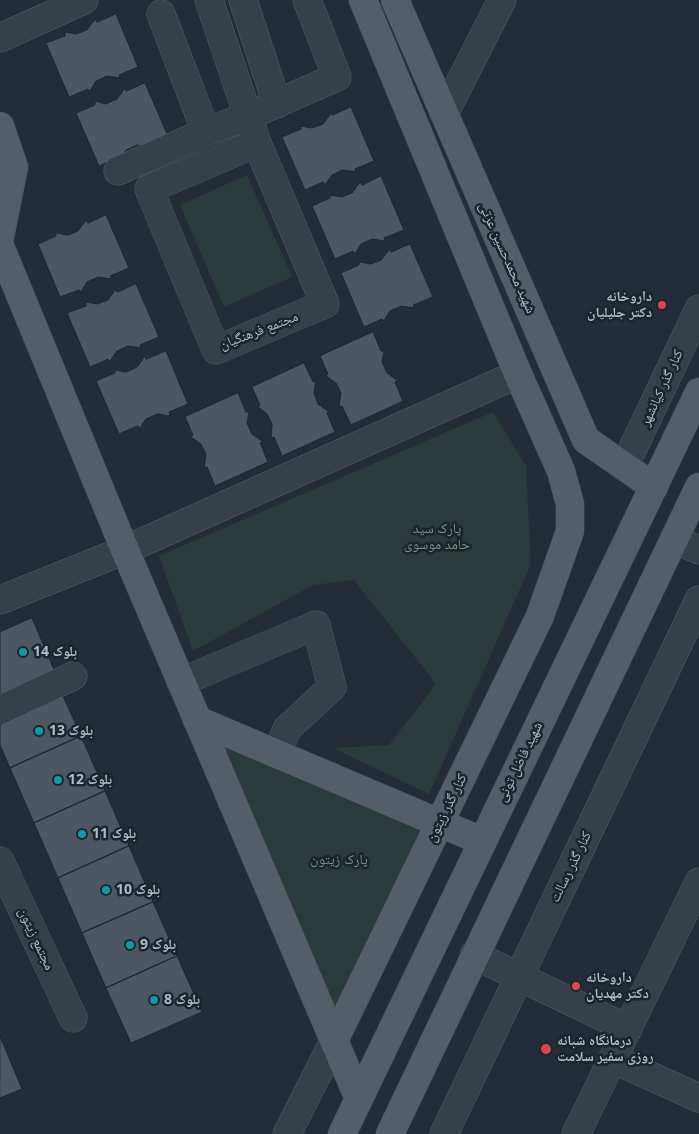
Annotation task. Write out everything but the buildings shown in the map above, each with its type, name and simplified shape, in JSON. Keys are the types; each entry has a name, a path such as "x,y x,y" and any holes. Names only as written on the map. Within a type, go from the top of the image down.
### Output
{"main road":[{"path":"363,0 518,374 561,472 586,440 654,487"},
{"name":"شهید محمدحسین عزتی","path":"396,0 586,440"},
{"path":"0,126 14,167 0,237"},
{"path":"0,246 125,550 359,1098"},
{"name":"شهید فاضل تونی","path":"342,1134 699,392"},
{"name":"کنار گذر زیتون","path":"334,1041 540,616 570,531 570,504 561,472"},
{"path":"390,1134 699,487"},
{"path":"197,720 482,841"}],"street":[{"path":"0,38 84,0"},
{"name":"مجتمع فرهنگیان","path":"209,0 257,143 325,304 216,350 149,189 257,143"},
{"path":"243,0 277,104"},
{"path":"118,171 206,132 337,78 307,0"},
{"path":"444,114 502,0"},
{"path":"161,14 206,132"},
{"name":"کنار گذر کیانشهر","path":"624,467 699,310"},
{"path":"0,600 125,550 518,374"},
{"path":"674,539 699,550"},
{"name":"کنار گذر رسالت","path":"444,1134 699,600"},
{"path":"181,682 316,624 332,687 287,729 277,754"},
{"path":"0,710 73,676"},
{"name":"مجتمع زیتون","path":"0,861 72,1018"},
{"path":"576,1134 699,882"},
{"path":"474,956 628,1028"},
{"name":"کنار گذر زیتون","path":"287,1134 334,1041"},
{"path":"613,1058 699,1098"}],"green space":[{"path":"247,175 292,277 224,307 180,205"},
{"name":"پارک سید حامد موسوی","path":"493,412 526,466 531,564 429,794 333,748 389,745 436,684 354,580 313,585 193,651 159,556"},
{"name":"پارک زیتون","path":"197,720 440,822 334,1041"}],"place":[{"name":"داروخانه دکتر جلیلیان","path":"662,305"},
{"name":"بلوک 14","path":"23,652"},
{"name":"بلوک 13","path":"39,731"},
{"name":"بلوک 12","path":"58,780"},
{"name":"بلوک 11","path":"82,834"},
{"name":"بلوک 10","path":"106,890"},
{"name":"بلوک 9","path":"130,945"},
{"name":"داروخانه دکتر مهدیان","path":"576,986"},
{"name":"بلوک 8","path":"154,1000"},
{"name":"درمانگاه شبانه روزی سفیر سلامت","path":"546,1049"}]}
